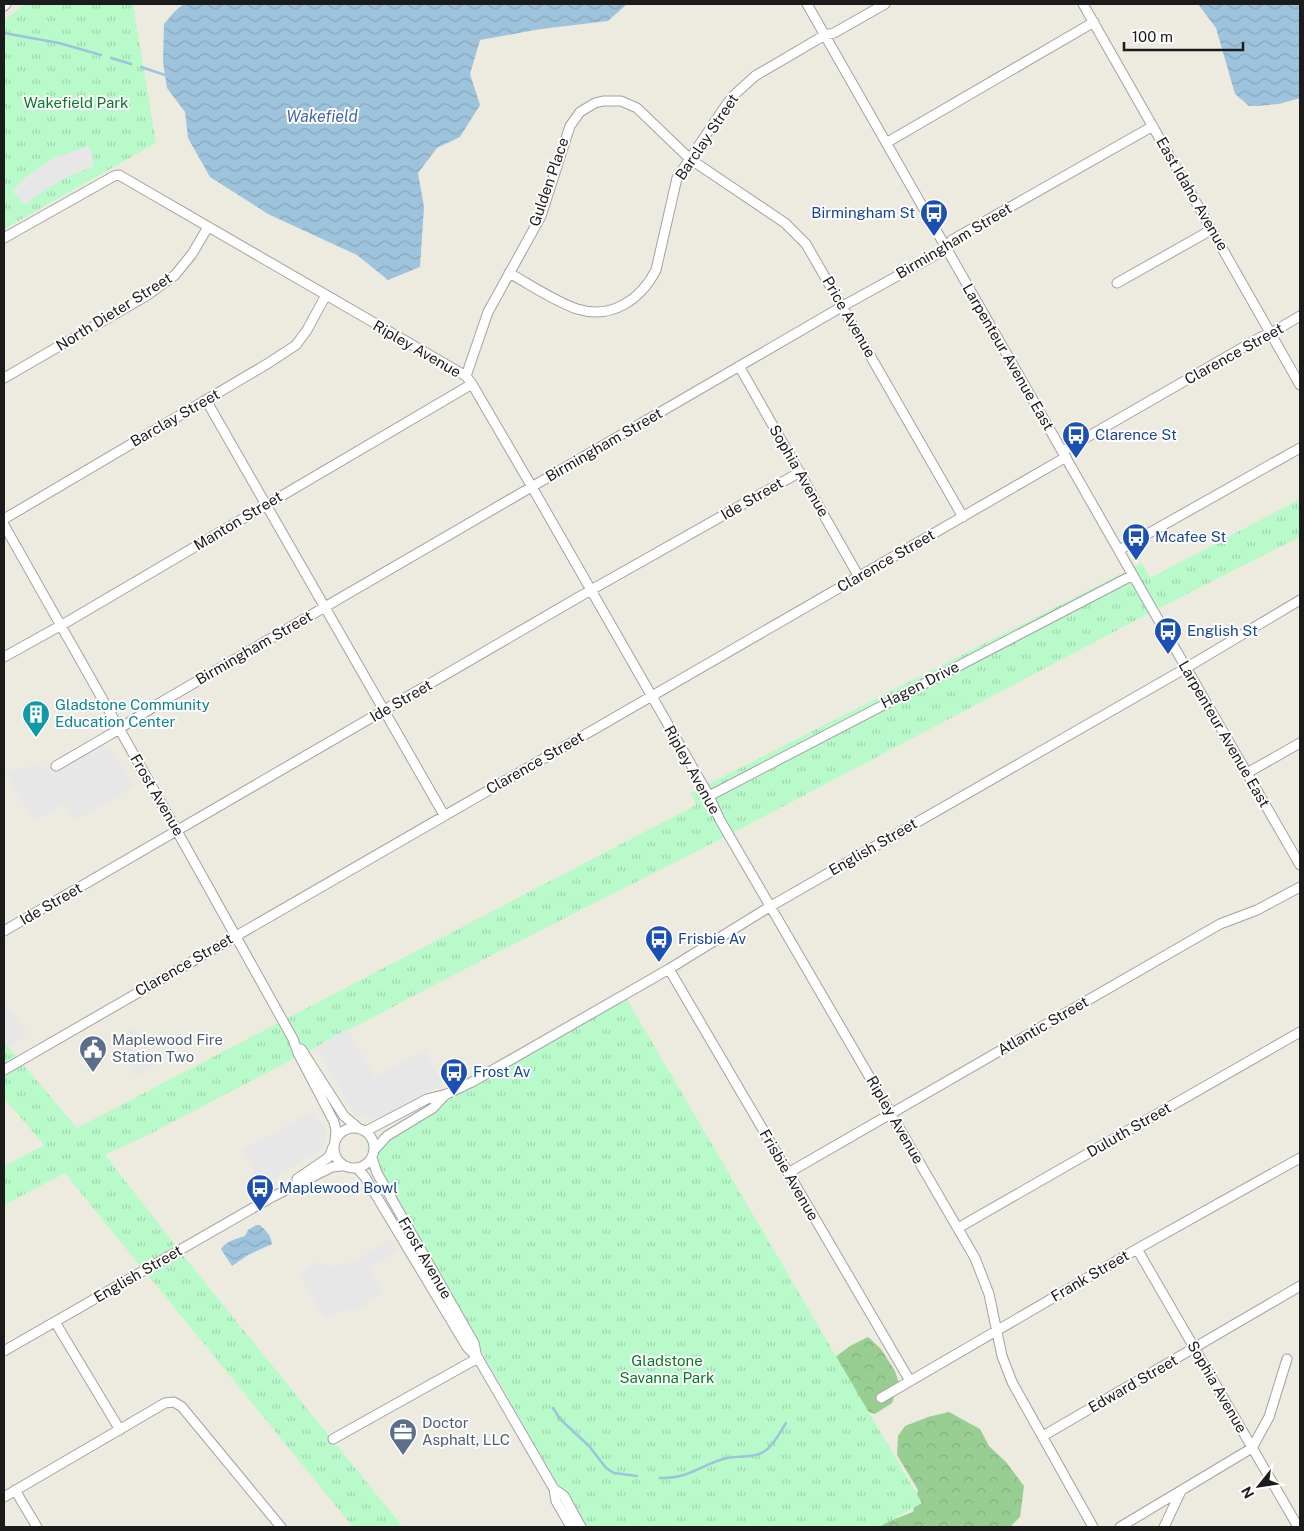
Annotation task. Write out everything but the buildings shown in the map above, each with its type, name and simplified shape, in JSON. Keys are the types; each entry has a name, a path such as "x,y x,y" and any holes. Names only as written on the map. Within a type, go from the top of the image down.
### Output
{"street":[{"name":"Larpenteur Avenue East","path":"807,4 1300,865"},
{"name":"Barclay Street","path":"509,273 578,309 598,311 618,308 628,302 646,287 656,270 677,178 724,108 743,86 767,68 885,4"},
{"name":"East Idaho Avenue","path":"1083,4 1300,385"},
{"path":"886,143 1094,22"},
{"name":"Gulden Place","path":"469,380 488,312 540,216 574,118 587,107 604,101 621,101 644,113 690,159"},
{"name":"Birmingham Street","path":"56,766 158,704 842,306 937,254 952,240 1153,126"},
{"name":"Price Avenue","path":"690,159 785,223 806,244 963,517"},
{"name":"Ripley Avenue","path":"4,238 114,176 119,175 469,380 652,696 720,820 975,1258 989,1294 1002,1356 1012,1382 1093,1527"},
{"name":"North Dieter Street","path":"4,378 146,296 175,275 192,254 208,227"},
{"path":"1117,284 1204,234 1211,228"},
{"name":"Barclay Street","path":"4,519 296,345 307,330 326,295"},
{"name":"Clarence Street","path":"4,1070 963,517 1064,454 1261,337 1300,316"},
{"name":"Sophia Avenue","path":"739,366 859,577"},
{"name":"Manton Street","path":"4,657 266,504 469,380"},
{"path":"206,400 444,816"},
{"path":"1119,550 1300,448"},
{"name":"Ide Street","path":"4,930 591,590 800,472"},
{"name":"Frost Avenue","path":"4,526 293,1039 298,1053 334,1122 336,1130 335,1143"},
{"name":"Hagen Drive","path":"708,796 1133,575"},
{"name":"English Street","path":"362,1129 427,1098 447,1094 472,1082 669,969 771,906 1186,668 1300,600"},
{"path":"1247,774 1300,743"},
{"name":"Atlantic Street","path":"788,1173 1220,924 1257,910 1300,886"},
{"name":"Frisbie Avenue","path":"669,969 910,1381"},
{"name":"Duluth Street","path":"958,1228 1300,1032"},
{"name":"Frost Avenue","path":"293,1039 303,1050 344,1116 362,1129"},
{"name":"English Street","path":"374,1153 387,1136 433,1108 447,1094"},
{"path":"350,1128 362,1129 371,1136 374,1142 374,1153 363,1167 346,1166 337,1158 335,1143 339,1134 344,1130 350,1128"},
{"name":"English Street","path":"272,1197 329,1157 335,1143"},
{"name":"Frost Avenue","path":"374,1153 377,1172 474,1343 478,1358 554,1489 556,1501 571,1527"},
{"name":"Frank Street","path":"881,1398 1137,1249 1300,1158"},
{"name":"English Street","path":"4,1352 272,1197 332,1167 346,1166"},
{"name":"Frost Avenue","path":"357,1168 366,1177 466,1347 478,1358"},
{"name":"Sophia Avenue","path":"1137,1249 1298,1524"},
{"name":"Edward Street","path":"1043,1436 1300,1286"},
{"path":"55,1322 120,1430"},
{"path":"333,1439 478,1358"},
{"path":"1120,1527 1252,1448 1269,1416 1287,1359"},
{"path":"4,1497 165,1403 174,1402 182,1407 281,1527"},
{"name":"Frost Avenue","path":"554,1489 564,1496 581,1527"},
{"path":"15,1490 37,1527"},
{"path":"1164,1527 1181,1492"}],"green space":[{"name":"Wakefield Park","path":"24,4 133,4 156,143 4,229 4,21"},
{"path":"1300,499 1300,537 1165,605 744,827 467,968 140,1139 105,1155 176,1246 140,1266 65,1173 4,1205 4,1166 44,1145 4,1098 4,1042 77,1128 696,805 691,793 1142,563 1150,578"},
{"name":"Gladstone Savanna Park","path":"625,996 922,1503 879,1527 582,1527 366,1149"},
{"path":"182,1254 403,1527 353,1527 147,1274"},
{"path":"868,1337 881,1349 895,1371 899,1383 892,1403 875,1414 859,1409 826,1364 850,1346"},
{"path":"949,1412 980,1429 989,1446 1006,1462 1024,1486 1020,1517 1010,1527 874,1527 913,1512 918,1490 897,1455 898,1436 905,1426 928,1417"}],"shaded area":[{"path":"89,146 94,166 65,178 46,189 25,205 12,191 28,175 56,157"},
{"path":"98,736 105,747 110,747 135,787 74,821 64,804 34,822 5,773 9,770 26,768 38,762 44,768"},
{"path":"4,1002 28,1033 10,1048 4,1040"},
{"path":"134,1028 156,1065 136,1077 114,1040"},
{"path":"347,1029 375,1077 424,1050 443,1083 378,1119 355,1115 316,1047"},
{"path":"314,1111 326,1131 325,1147 262,1186 242,1150"},
{"path":"391,1239 398,1251 369,1268 384,1294 351,1313 347,1308 325,1320 298,1273 316,1262 330,1266 350,1263"}],"water":[{"name":"Wakefield","path":"184,4 627,4 608,21 541,29 480,40 470,74 480,105 460,137 437,148 418,173 424,207 420,267 388,280 357,255 268,214 210,177 188,138 185,112 167,88 163,62 164,24"},
{"path":"1198,4 1300,4 1300,98 1279,104 1249,106 1235,94 1216,28"},
{"path":"256,1225 260,1225 266,1231 271,1238 272,1244 248,1255 232,1266 221,1249 228,1242 245,1236 248,1230"}],"waterway":[{"path":"4,33 59,43 101,55"},
{"path":"111,58 131,64"},
{"path":"141,67 165,75"},
{"path":"553,1408 560,1419 589,1446 606,1468 614,1473 637,1476"},
{"path":"660,1478 670,1478 686,1474 723,1459 750,1456 765,1451 777,1438 786,1423"}],"place":[{"name":"Birmingham St","path":"934,237"},
{"name":"Clarence St","path":"1076,459"},
{"name":"Mcafee St","path":"1136,561"},
{"name":"English St","path":"1168,655"},
{"name":"Gladstone Community Education Center","path":"36,738"},
{"name":"Frisbie Av","path":"659,963"},
{"name":"Maplewood Fire Station Two","path":"93,1073"},
{"name":"Frost Av","path":"454,1096"},
{"name":"Maplewood Bowl","path":"260,1212"},
{"name":"Doctor Asphalt, LLC","path":"403,1456"}]}
